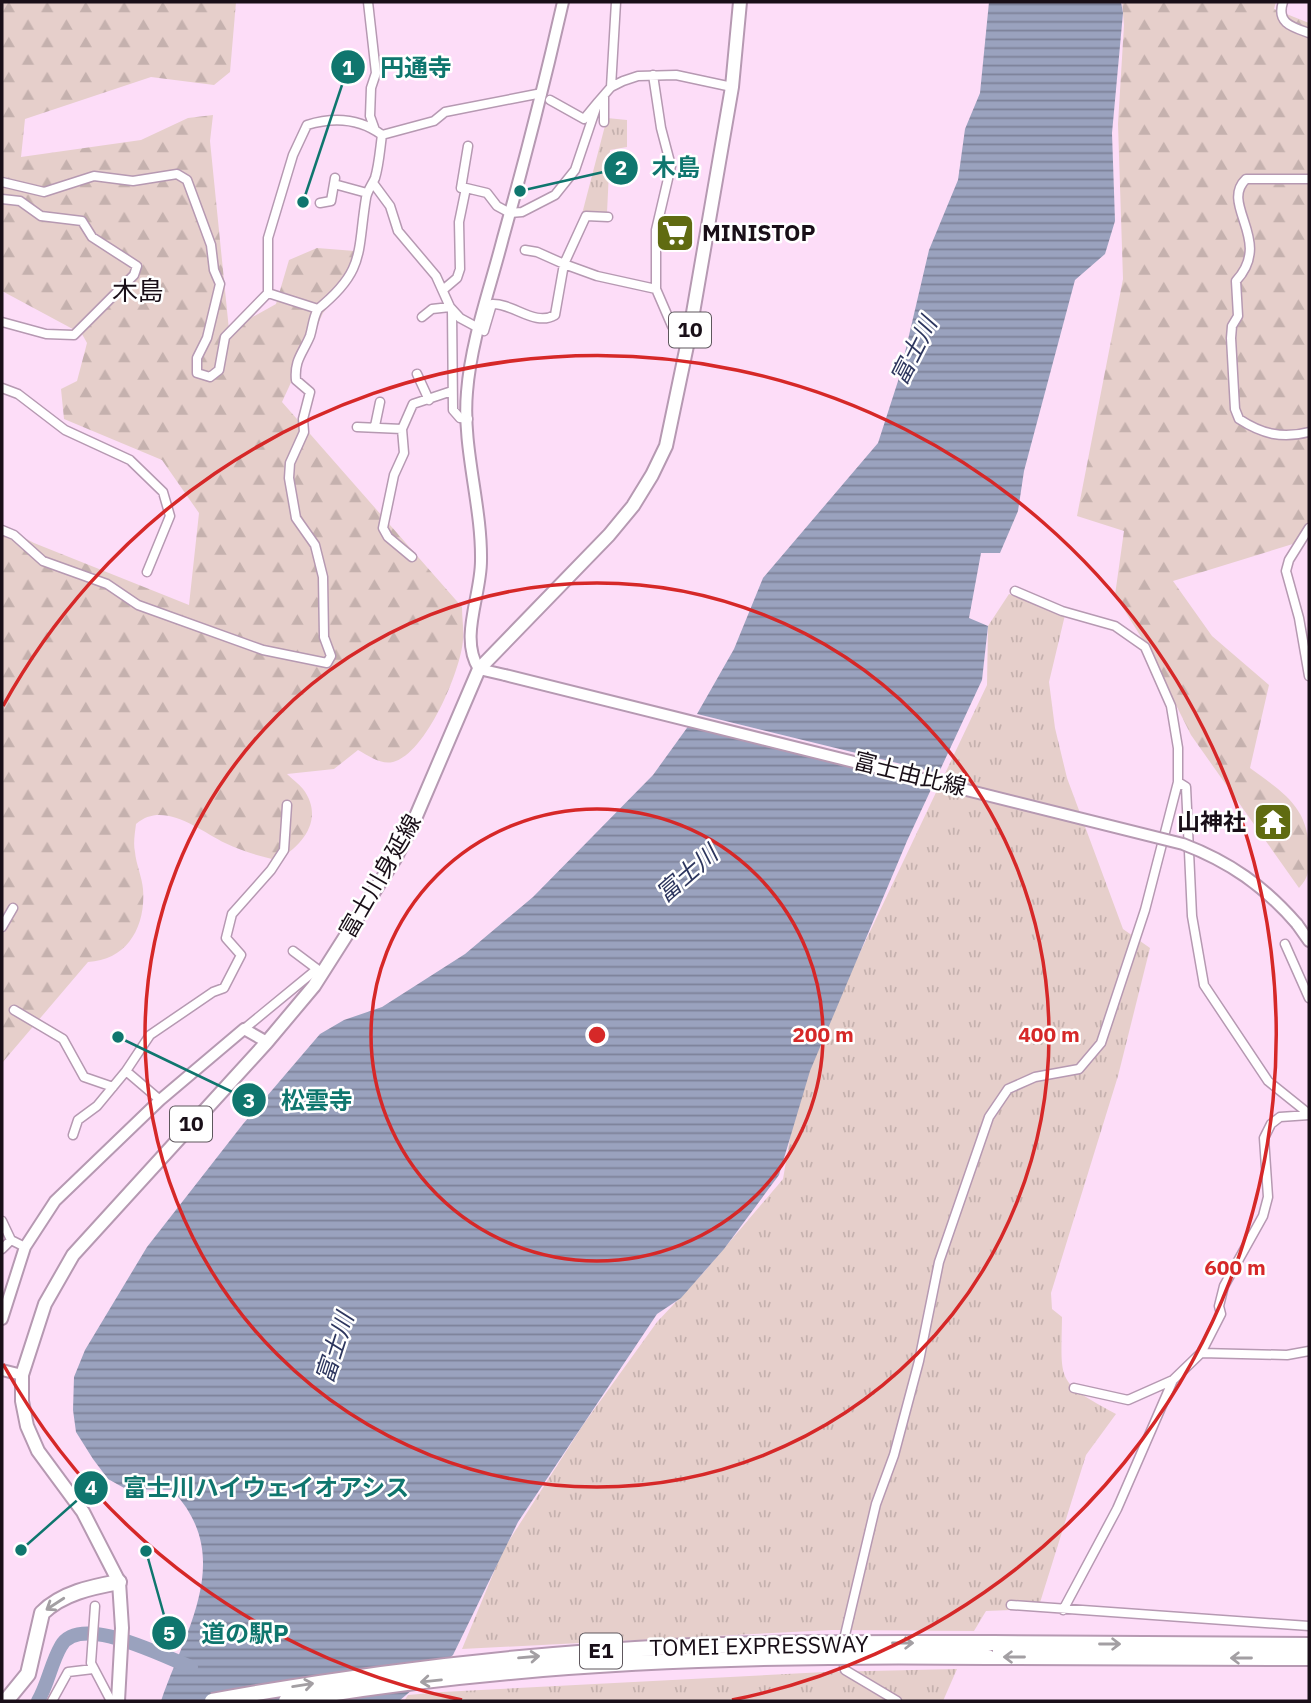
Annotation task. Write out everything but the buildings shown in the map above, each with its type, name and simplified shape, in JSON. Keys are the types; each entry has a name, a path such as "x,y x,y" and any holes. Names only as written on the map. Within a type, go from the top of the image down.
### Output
{"highway":[{"path":"6,1701 27,1674 42,1613 61,1599 119,1582"},
{"name":"TOMEI EXPRESSWAY","path":"286,1701 521,1671 650,1662 884,1656 991,1650 1309,1644"},
{"name":"TOMEI EXPRESSWAY","path":"212,1701 392,1672 573,1653 699,1646 1309,1658"}],"main road":[{"name":"富士川身延線","path":"117,1701 121,1676 122,1628 119,1582 97,1535 60,1484 33,1438 22,1401 22,1375 45,1304 73,1255 267,1042 314,986 396,856 424,800 479,669 609,535 652,475 666,446 689,335 732,87 740,2"}],"street":[{"path":"2,530 13,535 43,561 107,584 138,605 263,650 327,663 331,656 324,636 323,577 315,544 296,517 289,478 290,463 304,432 303,419 310,392 296,380 295,367 310,336 312,318 318,309 338,292 351,274 361,250 367,193 373,183 378,132 370,116 371,88 376,73 368,2"},
{"path":"479,669 471,656 470,638 481,570 482,530 467,396 478,329 546,96 563,2"},
{"path":"611,87 616,2"},
{"path":"1283,2 1279,13 1282,19 1290,26 1309,33"},
{"path":"653,75 661,128 671,166 656,230 656,289 672,326 689,335"},
{"path":"2,182 44,192 94,176 132,181 177,174 187,180 211,245 214,270 220,284 207,338 197,358 197,373 210,377 219,370 225,337 268,293 268,238 293,155 307,125 334,118 378,132 434,121 445,112 546,96 584,119 611,87 638,76 676,75 732,87"},
{"path":"601,100 604,122"},
{"path":"444,289 457,278 460,269 459,222 466,188 487,193 497,206 510,213 523,212 562,189 575,170 601,100"},
{"path":"461,188 468,146"},
{"path":"1309,179 1246,179 1238,187 1236,199 1246,220 1251,252 1244,271 1236,281 1238,316 1232,326 1231,338 1235,409 1239,419 1269,435 1289,436 1309,432"},
{"path":"320,203 331,201 334,181 367,193"},
{"path":"373,183 390,206 398,231 444,289 451,309 453,410 460,418 468,419"},
{"path":"2,199 20,201 41,216 82,221 92,237 137,266 134,275 74,335 46,334 2,322"},
{"path":"422,317 432,309 451,309 484,331 492,304 502,304 526,315 549,318 555,315 564,264 586,216 608,217"},
{"path":"525,250 537,252 597,276 656,289"},
{"path":"268,293 318,309"},
{"path":"417,374 429,400"},
{"path":"2,388 18,394 65,430 131,460 163,492 170,516 163,527 147,572"},
{"path":"412,557 388,537 383,528 394,475 404,453 402,429 413,404 452,391"},
{"path":"375,426 380,402"},
{"path":"357,427 402,429"},
{"path":"1309,527 1289,560 1286,571 1299,618 1309,676"},
{"path":"897,1701 845,1670 841,1652 876,1504 903,1427 931,1295 953,1216 997,1101 1019,1082 1079,1069 1101,1043 1141,922 1178,782 1178,748 1171,706 1145,647 1115,626 1062,611 1015,591"},
{"name":"富士由比線","path":"479,669 1184,844 1234,867 1256,882 1297,924 1309,941"},
{"path":"1178,782 1186,787 1192,916 1204,985 1268,1082 1309,1114"},
{"path":"73,1135 78,1120 97,1106 126,1071 150,1035 213,992 224,988 241,955 226,938 232,914 271,870 284,850 287,806"},
{"path":"2,927 13,908"},
{"path":"1285,944 1309,998"},
{"path":"2,1319 25,1247 55,1201 160,1100 317,970 293,951"},
{"path":"15,1010 63,1039 84,1077 113,1087"},
{"path":"244,1029 267,1042"},
{"path":"126,1071 160,1100"},
{"path":"1074,1388 1128,1400 1173,1380 1201,1353 1221,1314 1219,1306 1224,1286 1263,1216 1268,1197 1264,1138 1267,1130 1280,1117 1309,1114"},
{"path":"2,1220 11,1240 25,1247"},
{"path":"2,1249 11,1240"},
{"path":"1201,1353 1287,1355 1309,1351"},
{"path":"2,1370 22,1375"},
{"path":"1063,1610 1117,1509 1173,1380"},
{"path":"1012,1605 1309,1626"},
{"path":"96,1606 92,1666 111,1701"},
{"path":"52,1701 68,1672 92,1666"}],"green space":[{"path":"2,2 236,2 230,72 214,85 151,77 25,119 21,157 141,140 188,118 213,115 210,141 229,330 276,304 289,260 317,248 355,251 350,281 323,313 282,402 462,607 463,640 456,671 440,709 418,744 405,756 393,762 384,762 358,750 334,769 287,774 303,789 309,800 311,821 302,839 277,860 225,843 193,825 169,816 147,817 136,824 134,849 142,884 143,903 137,928 131,939 113,955 88,962 2,1063 2,526 34,543 189,605 199,513 162,460 64,419 61,389 77,381 87,343 82,334 2,291"},
{"path":"1122,2 1276,2 1274,9 1309,23 1309,539 1173,581 1212,636 1269,685 1250,768 1284,794 1305,824 1309,868 1299,888 1191,735 1146,645 1115,595 1124,531 1077,516 1123,279 1118,124 1124,25"},
{"path":"607,118 627,120 627,147 610,150 607,213 582,214"},
{"path":"1009,594 1065,615 1049,682 1055,728 1067,778 1123,929 1150,948 1118,1076 1051,1293 1052,1309 1062,1317 1062,1356 1066,1378 1082,1394 1116,1414 1086,1455 1038,1609 986,1611 974,1631 832,1630 462,1649 503,1550 583,1425 657,1322 704,1272 783,1179 800,1079 987,685 988,626"},
{"path":"957,1669 943,1701 404,1701 408,1695 442,1692 825,1672"}],"water":[{"name":"富士川","path":"989,2 1121,2 1123,13 1112,133 1115,221 1105,254 1075,280 1024,471 1018,511 1000,553 981,553 969,618 988,626 982,680 907,841 810,1071 779,1175 724,1249 681,1298 657,1314 518,1522 453,1655 399,1701 161,1701 200,1594 203,1567 201,1541 191,1515 172,1490 126,1489 108,1479 76,1432 73,1410 74,1377 85,1350 147,1247 243,1124 320,1034 344,1020 382,1007 465,954 533,897 653,775 697,714 734,649 763,578 878,443 899,378 929,250 958,180 965,129 980,93"}],"pier":[{"path":"693,713 942,774 936,787 685,725"}],"waterway":[{"path":"38,1701 61,1646 71,1637 103,1635 143,1647 191,1667"}],"place":[{"name":"木島","path":"520,191"},
{"name":"円通寺","path":"303,202"},
{"name":"MINISTOP","path":"675,233"},
{"name":"山神社","path":"1273,822"},
{"name":"松雲寺","path":"118,1037"},
{"name":"富士川ハイウェイオアシス","path":"21,1550"},
{"name":"道の駅P","path":"146,1551"}],"district":[{"name":"木島","path":"138,291"}]}
